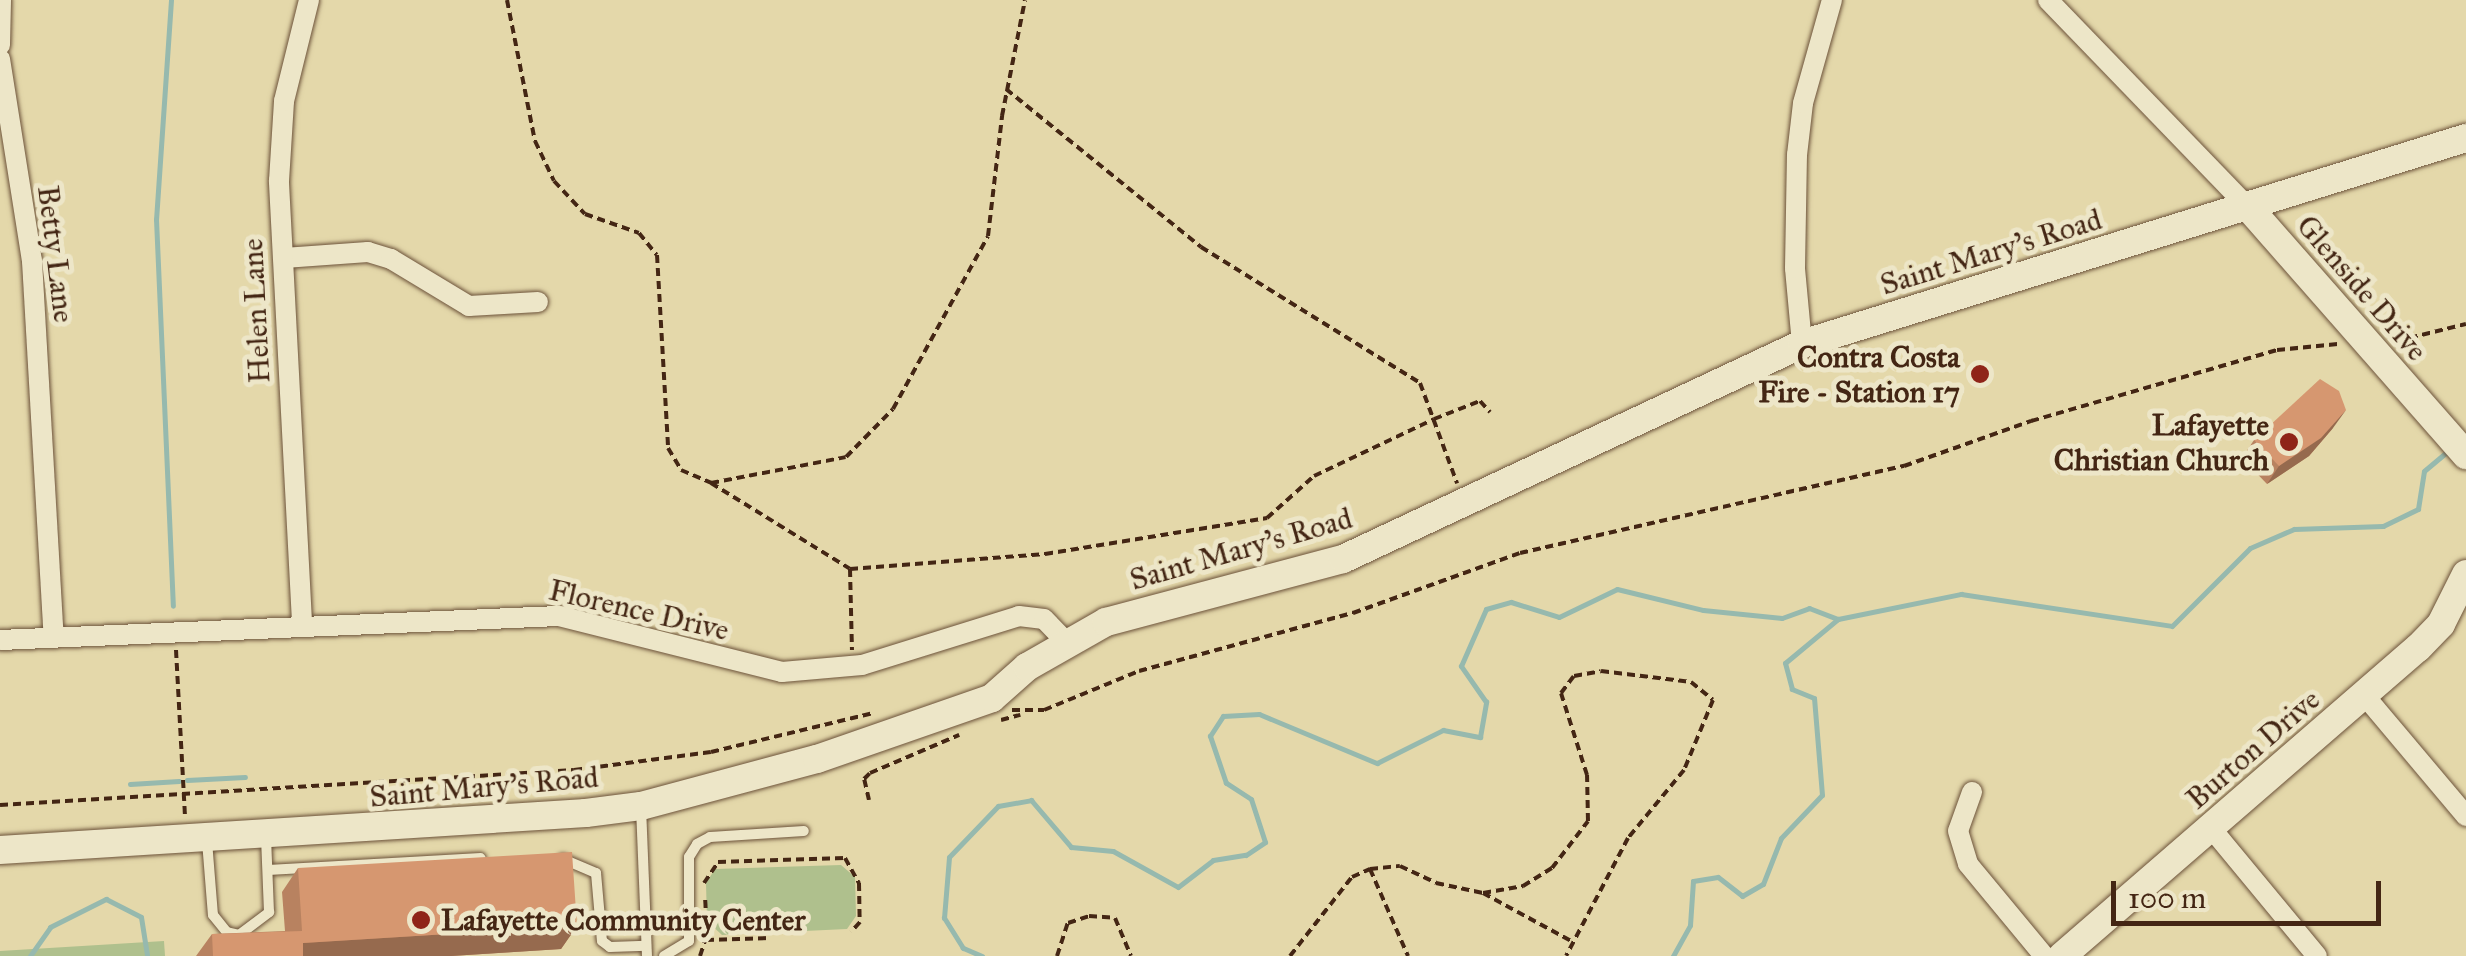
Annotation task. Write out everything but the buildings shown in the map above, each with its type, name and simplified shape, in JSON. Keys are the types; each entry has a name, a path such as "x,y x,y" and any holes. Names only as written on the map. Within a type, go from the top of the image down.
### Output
{"street":[{"path":"0,0 0,45"},
{"name":"Helen Lane","path":"302,622 284,258 284,101 309,0"},
{"path":"1802,344 1794,268 1798,155 1803,103 1832,0"},
{"path":"2055,3 2249,208"},
{"name":"Betty Lane","path":"0,58 32,261 54,637"},
{"name":"Saint Mary's Road","path":"0,850 266,837 641,806 817,759 992,698 1066,642 1134,612 1343,559 1802,344 2466,138"},
{"name":"Glenside Drive","path":"2249,208 2466,455"},
{"path":"284,258 368,252 391,258 469,306 538,302"},
{"name":"Burton Drive","path":"2062,956 2365,696 2441,624 2466,574"},
{"name":"Florence Drive","path":"0,640 302,622 558,616 746,667 782,672 852,666 1019,616 1044,619 1066,642"},
{"path":"2365,696 2466,816"},
{"path":"1972,792 1958,830 1968,864 2044,956"},
{"path":"2210,828 2317,956"}],"lane":[{"path":"542,858 577,860 596,873 602,940 610,947 646,951 641,806"},
{"path":"664,956 689,940 689,857 697,844 710,837 804,831"},
{"path":"207,840 213,915 227,932 250,932 262,924 269,912 266,837"},
{"path":"268,870 502,858"}],"path":[{"path":"506,0 534,141 554,181 585,214 639,233 657,255 668,448 681,470 710,483 850,570 1045,554 1234,528 1267,518 1314,476 1434,420 1480,401 1490,412"},
{"path":"710,483 836,460 877,432 988,236 1006,89 1024,0"},
{"path":"1006,89 1201,248 1420,383 1464,502"},
{"path":"2386,342 2466,324"},
{"path":"850,570 852,666"},
{"path":"175,630 185,819"},
{"path":"1483,893 1523,886 1552,868 1588,821 1588,776 1561,693 1574,676 1601,671 1691,682 1713,700 1684,770 1628,838 1566,956"},
{"path":"999,721 1020,715"},
{"path":"869,800 864,779 870,772 962,734"},
{"path":"700,956 706,940 704,882 710,867 726,861 844,858 859,883 860,922 851,932"},
{"path":"1290,956 1352,877 1370,869 1400,866 1436,883 1483,893 1574,942"},
{"path":"1370,869 1408,956"},
{"path":"1057,956 1068,923 1089,916 1115,918 1131,956"},
{"path":"706,940 771,938"}],"green space":[{"path":"841,865 855,877 856,916 847,929 722,935 707,921 706,883 715,869"},
{"path":"164,941 165,956 0,956 0,951"}],"waterway":[{"path":"171,0 156,219 173,606"},
{"path":"982,956 963,948 944,918 949,857 998,806 1031,800 1071,847 1113,851 1178,887 1213,860 1246,855 1265,842 1251,799 1226,783 1210,736 1223,716 1259,714 1377,763 1443,730 1480,737 1486,702 1461,666 1486,609 1511,602 1559,617 1617,589 1703,610 1782,618 1809,608 1838,619 1961,594 2172,626 2250,548 2294,529 2383,526 2418,509 2424,471 2451,448"},
{"path":"1673,956 1690,925 1693,881 1718,877 1742,896 1763,884 1781,838 1822,795 1814,698 1792,689 1785,663 1838,619"},
{"path":"187,780 245,777"},
{"path":"130,784 179,781"},
{"path":"30,956 50,927 106,899 141,917 147,956"}],"place":[{"name":"Contra Costa Fire - Station 17","path":"1980,374"},
{"name":"Lafayette Christian Church","path":"2289,442"},
{"name":"Lafayette Community Center","path":"421,920"}]}
